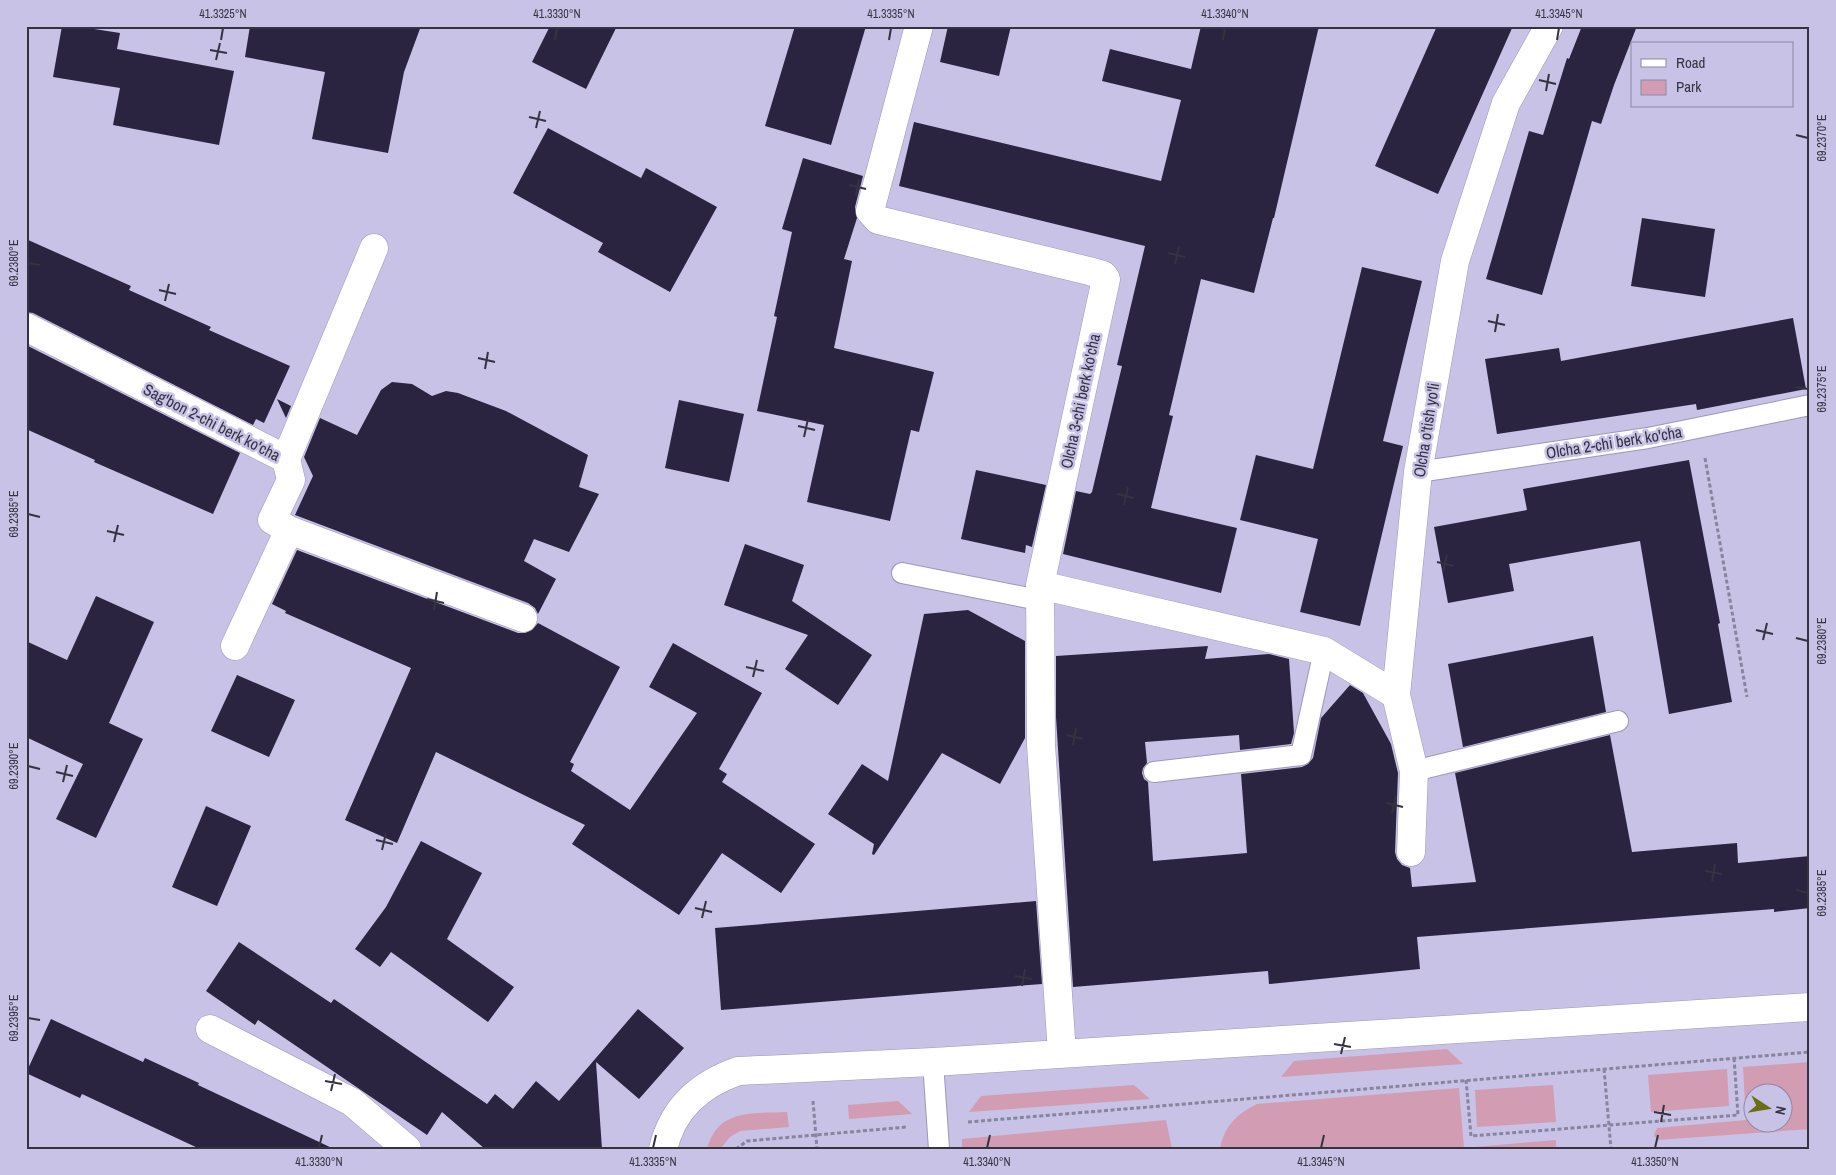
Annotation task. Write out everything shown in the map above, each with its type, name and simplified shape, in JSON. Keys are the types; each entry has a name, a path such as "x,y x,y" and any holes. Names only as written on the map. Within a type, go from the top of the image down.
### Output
{"street":[{"name":"Olcha 3-chi berk ko'cha","path":"919,26 870,211 878,220 1089,271 1103,275 1106,279 1040,593"},
{"name":"Olcha o'tish yo'li","path":"1412,852 1414,771 1396,695 1418,472 1455,261 1506,102 1549,26"},
{"path":"286,459 374,248"},
{"name":"Sag'bon 2-chi berk ko'cha","path":"26,327 286,459 291,480 272,520 289,530 523,618"},
{"path":"235,646 289,530"},
{"path":"1062,1053 1041,745 1040,593 1324,651 1396,695"},
{"path":"663,1149 667,1133 681,1109 704,1087 720,1077 738,1071 933,1062 1810,1007"},
{"path":"210,1029 352,1102 407,1149"}],"lane":[{"name":"Olcha 2-chi berk ko'cha","path":"1418,472 1648,438 1810,405"},
{"path":"902,573 1040,593"},
{"path":"1154,772 1301,755 1324,651"},
{"path":"1414,771 1618,720"},
{"path":"933,1062 939,1149"}],"path":[{"path":"1700,428 1747,696"},
{"path":"736,1149 747,1141 1810,1052"},
{"path":"1466,1080 1471,1136 1609,1126 1738,1114 1734,1058"},
{"path":"810,1068 817,1149"},
{"path":"1604,1069 1611,1149"}],"green space":[{"path":"1447,1049 1463,1064 1281,1077 1294,1061"},
{"path":"1810,1062 1810,1129 1794,1130 1794,1082 1744,1082 1744,1085 1743,1067"},
{"path":"1727,1069 1729,1106 1651,1112 1648,1075"},
{"path":"1134,1085 1150,1099 969,1112 981,1096"},
{"path":"1553,1085 1556,1122 1477,1127 1475,1090"},
{"path":"1459,1088 1464,1148 1556,1140 1556,1148 1220,1149 1228,1127 1243,1112 1257,1104"},
{"path":"898,1101 912,1114 849,1119 848,1105"},
{"path":"787,1112 789,1127 740,1131 730,1137 720,1149 707,1149 712,1136 719,1126 728,1120 750,1114"},
{"path":"1166,1120 1172,1149 962,1149 962,1139"},
{"path":"1744,1120 1744,1132 1768,1132 1657,1140 1654,1135 1657,1128"}],"building":[{"path":"62,26 75,26 120,33 117,49 234,71 219,145 113,125 120,88 53,77"},
{"path":"250,26 421,26 404,72 388,153 312,139 325,72 245,57"},
{"path":"550,26 617,26 586,89 532,62"},
{"path":"795,26 866,26 831,145 765,126"},
{"path":"948,26 1011,26 999,76 940,62"},
{"path":"1201,26 1319,26 1274,218 1254,293 1201,279 1169,415 1173,416 1151,508 1237,528 1221,593 1063,554 1076,491 1090,494 1092,492 1122,366 1117,365 1145,246 899,186 914,122 1161,181 1181,100 1102,81 1110,49 1191,69"},
{"path":"1437,26 1513,26 1438,194 1375,166"},
{"path":"1582,26 1637,26 1601,124 1592,121 1542,295 1486,279 1529,131 1543,135 1567,58 1569,59"},
{"path":"548,128 641,178 646,168 717,207 670,292 598,252 603,243 513,193"},
{"path":"803,158 863,176 855,207 857,218 844,259 852,261 834,348 934,372 919,432 911,430 890,521 807,502 824,425 757,411 777,317 774,316 792,232 782,229"},
{"path":"1642,218 1715,229 1705,297 1631,286"},
{"path":"26,239 131,286 129,290 211,327 209,330 290,366 264,423 256,419 253,425 33,313 26,312"},
{"path":"1362,267 1422,281 1383,441 1403,446 1360,626 1300,612 1318,539 1240,520 1256,455 1313,469"},
{"path":"1793,318 1806,389 1697,410 1696,404 1497,434 1485,359 1559,348 1561,361"},
{"path":"26,345 240,453 213,514 94,462 95,460 26,429"},
{"path":"392,382 412,384 432,396 446,391 458,393 506,411 588,455 579,487 599,494 569,552 534,539 524,561 556,579 538,614 535,608 528,603 295,515 313,476 304,457 320,418 357,435 381,390"},
{"path":"277,399 291,406 286,418"},
{"path":"679,400 744,414 729,482 665,468"},
{"path":"1689,460 1720,623 1718,624 1732,702 1669,714 1640,541 1509,564 1514,591 1448,603 1434,527 1527,510 1523,489"},
{"path":"976,470 1046,485 1032,547 1026,545 1025,553 961,539"},
{"path":"745,544 804,565 792,601 872,655 838,705 785,669 808,635 724,605"},
{"path":"297,550 518,633 532,630 538,623 620,667 570,762 574,764 571,771 630,810 697,713 649,687 673,643 762,693 719,769 727,774 722,782 815,844 781,893 722,853 679,915 572,844 585,825 436,752 397,843 345,820 411,668 285,613 286,611 272,604"},
{"path":"96,596 154,622 109,723 143,739 96,838 56,819 83,764 26,737 26,641 67,660"},
{"path":"968,610 1025,641 1025,738 1000,784 942,753 874,855 872,854 874,844 828,814 862,764 888,781 924,614"},
{"path":"1593,636 1606,712 1463,747 1448,664"},
{"path":"1208,646 1205,659 1269,654 1289,659 1294,733 1291,744 1240,750 1239,735 1145,742 1147,763 1142,773 1144,779 1148,782 1153,861 1247,853 1241,774 1302,767 1308,764 1313,758 1321,718 1350,685 1363,693 1391,744 1398,773 1395,852 1397,859 1402,865 1410,868 1412,887 1476,882 1455,773 1610,735 1632,852 1737,843 1738,863 1810,856 1810,908 1774,912 1774,909 1417,937 1420,969 1269,984 1268,971 1073,987 1056,717 1056,656"},
{"path":"237,675 295,700 269,757 211,731"},
{"path":"206,806 251,826 217,906 172,887"},
{"path":"421,841 482,873 447,939 514,987 488,1022 391,952 380,967 355,949 386,907"},
{"path":"1036,901 1042,984 721,1010 715,928"},
{"path":"239,942 331,1003 334,999 487,1104 495,1094 513,1109 536,1081 559,1101 638,1009 684,1048 639,1099 596,1062 602,1149 485,1149 442,1112 427,1135 258,1020 255,1025 206,991"},
{"path":"51,1019 143,1062 145,1058 334,1149 200,1149 82,1094 80,1098 26,1073"}]}
